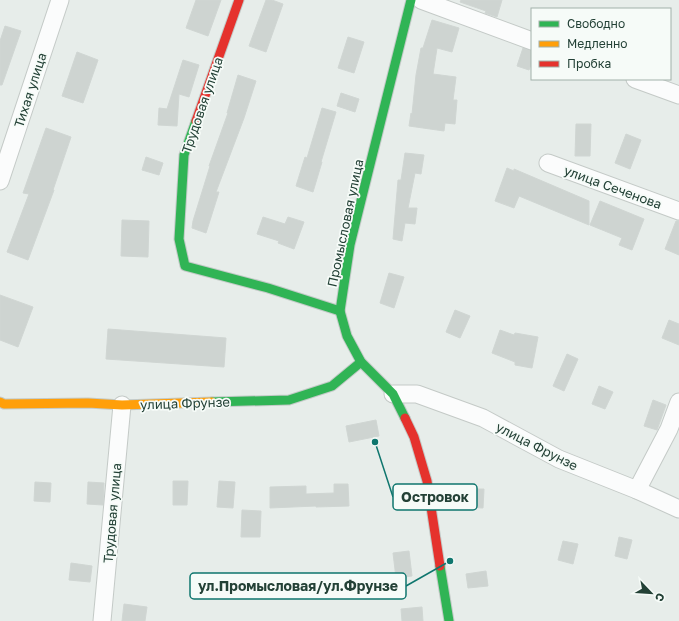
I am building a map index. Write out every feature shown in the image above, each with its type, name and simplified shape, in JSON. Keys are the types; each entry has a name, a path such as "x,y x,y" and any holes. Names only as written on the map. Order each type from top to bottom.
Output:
{"street":[{"name":"Тихая улица","path":"0,181 60,0"},
{"name":"Трудовая улица","path":"239,0 184,155 179,239 185,266 268,288 340,311"},
{"name":"Промысловая улица","path":"411,0 350,245 340,311 347,336 361,362 393,394 414,437 427,481 449,621"},
{"path":"421,0 531,41"},
{"path":"638,80 679,95"},
{"name":"улица Сеченова","path":"548,163 679,211"},
{"name":"улица Фрунзе","path":"0,402 4,404 88,403 122,405 289,400 332,386 361,362"},
{"name":"улица Фрунзе","path":"393,394 417,394 483,418 559,459 637,490 679,509"},
{"path":"637,490 669,429 679,402"},
{"name":"Трудовая улица","path":"102,621 122,405"}],"building":[{"path":"196,0 221,0 208,36 186,28"},
{"path":"266,0 272,0 283,4 266,52 249,46"},
{"path":"461,0 502,0 497,17 485,13 486,11 460,2"},
{"path":"432,20 459,28 452,52 437,48 433,74 456,77 453,100 457,100 455,124 445,123 444,131 409,126 421,48 423,48"},
{"path":"5,26 21,31 2,85 0,85 0,41"},
{"path":"348,37 364,42 354,73 338,68"},
{"path":"523,48 531,51 531,65 529,70 517,66"},
{"path":"77,52 98,60 83,103 62,96"},
{"path":"183,60 199,65 189,97 179,94 177,126 158,125 159,108 167,109"},
{"path":"238,75 256,81 244,118 216,192 219,192 206,233 192,228 193,221 209,166 228,113"},
{"path":"341,93 359,99 355,112 337,106"},
{"path":"322,108 336,112 313,192 296,186 305,157 307,158"},
{"path":"576,124 591,124 590,156 575,156"},
{"path":"46,128 71,137 54,190 28,260 7,252 29,194 23,193"},
{"path":"626,134 641,140 630,169 615,163"},
{"path":"405,153 424,155 421,174 415,173 408,208 417,208 415,224 405,223 402,241 393,239 398,180 401,180"},
{"path":"146,157 163,163 159,175 142,170"},
{"path":"507,168 514,171 514,169 589,201 589,225 519,196 514,208 495,201"},
{"path":"600,201 644,219 632,250 619,245 622,238 590,225"},
{"path":"263,217 285,224 288,217 304,222 294,249 278,243 279,241 257,234"},
{"path":"122,220 149,221 148,257 121,256"},
{"path":"676,221 679,221 679,255 665,249"},
{"path":"389,273 404,277 394,308 380,303"},
{"path":"0,295 33,307 18,347 0,340"},
{"path":"455,310 470,316 460,338 446,332"},
{"path":"669,320 679,324 679,345 662,338"},
{"path":"108,329 226,338 224,367 106,359"},
{"path":"500,330 514,335 515,333 538,337 532,368 515,365 515,362 492,353"},
{"path":"567,354 578,359 564,391 553,386"},
{"path":"599,386 613,392 605,409 592,404"},
{"path":"653,400 666,405 657,430 644,426"},
{"path":"376,420 379,436 349,442 346,426"},
{"path":"173,481 188,481 187,505 173,505"},
{"path":"219,481 235,482 233,508 217,507"},
{"path":"35,482 51,483 50,502 34,501"},
{"path":"88,482 104,483 103,505 87,504"},
{"path":"334,484 348,484 349,506 270,508 270,487 306,486 306,494 334,493"},
{"path":"459,489 484,489 483,508 458,507"},
{"path":"242,510 261,511 260,537 241,537"},
{"path":"619,537 632,540 627,559 615,556"},
{"path":"563,541 578,544 573,564 558,560"},
{"path":"409,551 412,576 396,578 393,553"},
{"path":"71,563 92,566 90,582 69,580"},
{"path":"486,571 488,586 468,588 466,574"},
{"path":"124,604 147,607 145,621 122,621"},
{"path":"422,607 423,621 402,621 401,609"}],"traffic: fast":[{"path":"405,418 393,394 361,362 347,336 340,311 350,245 411,0"},
{"path":"196,121 184,155 179,239 185,266 268,288 340,311"},
{"path":"212,402 289,400 332,386 361,362"},
{"path":"440,566 449,621"}],"traffic: slow":[{"path":"0,402 4,404 88,403 122,405 212,402"}],"traffic: jam":[{"path":"196,121 239,0"},
{"path":"405,418 414,437 427,481 440,566"}],"place":[{"name":"Островок","path":"375,442"},
{"name":"ул.Промысловая/ул.Фрунзе","path":"450,561"}]}
